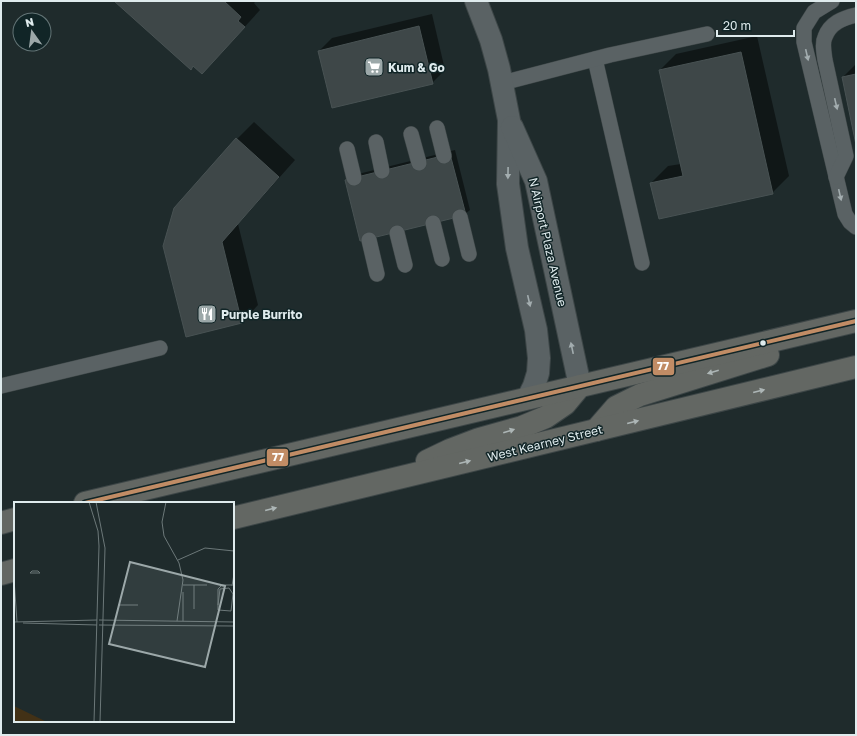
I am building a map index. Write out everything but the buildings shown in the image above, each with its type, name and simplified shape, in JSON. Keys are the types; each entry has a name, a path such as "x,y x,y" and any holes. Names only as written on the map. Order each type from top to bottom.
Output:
{"main road":[{"path":"89,502 856,321"},
{"path":"596,430 616,407 640,395 768,355 799,334"},
{"name":"West Kearney Street","path":"234,518 856,367"},
{"path":"382,482 450,450 522,427 546,417 565,404 580,386"},
{"path":"1,523 14,520"},
{"path":"1,574 14,570"}],"street":[{"path":"476,1 499,69 509,120 508,184 517,248 536,330 539,358 538,373 528,398"},
{"name":"N Airport Plaza Avenue","path":"509,120 536,181 580,386"}],"lane":[{"path":"832,1 814,12 804,28 804,42 845,214 850,222 856,226"},
{"path":"836,177 846,156 825,60 824,38 829,29 838,21 856,15"},
{"path":"502,83 618,53 707,34"},
{"path":"596,59 642,263"},
{"path":"437,128 444,156"},
{"path":"411,134 419,163"},
{"path":"376,142 382,171"},
{"path":"347,149 354,178"},
{"path":"460,217 469,254"},
{"path":"433,223 442,259"},
{"path":"397,233 405,265"},
{"path":"369,240 377,274"},
{"path":"1,386 160,348"}],"transit line":[{"name":"77","path":"89,502 856,321"}],"place":[{"name":"Kum & Go","path":"374,67"},
{"name":"Purple Burrito","path":"207,314"}]}
